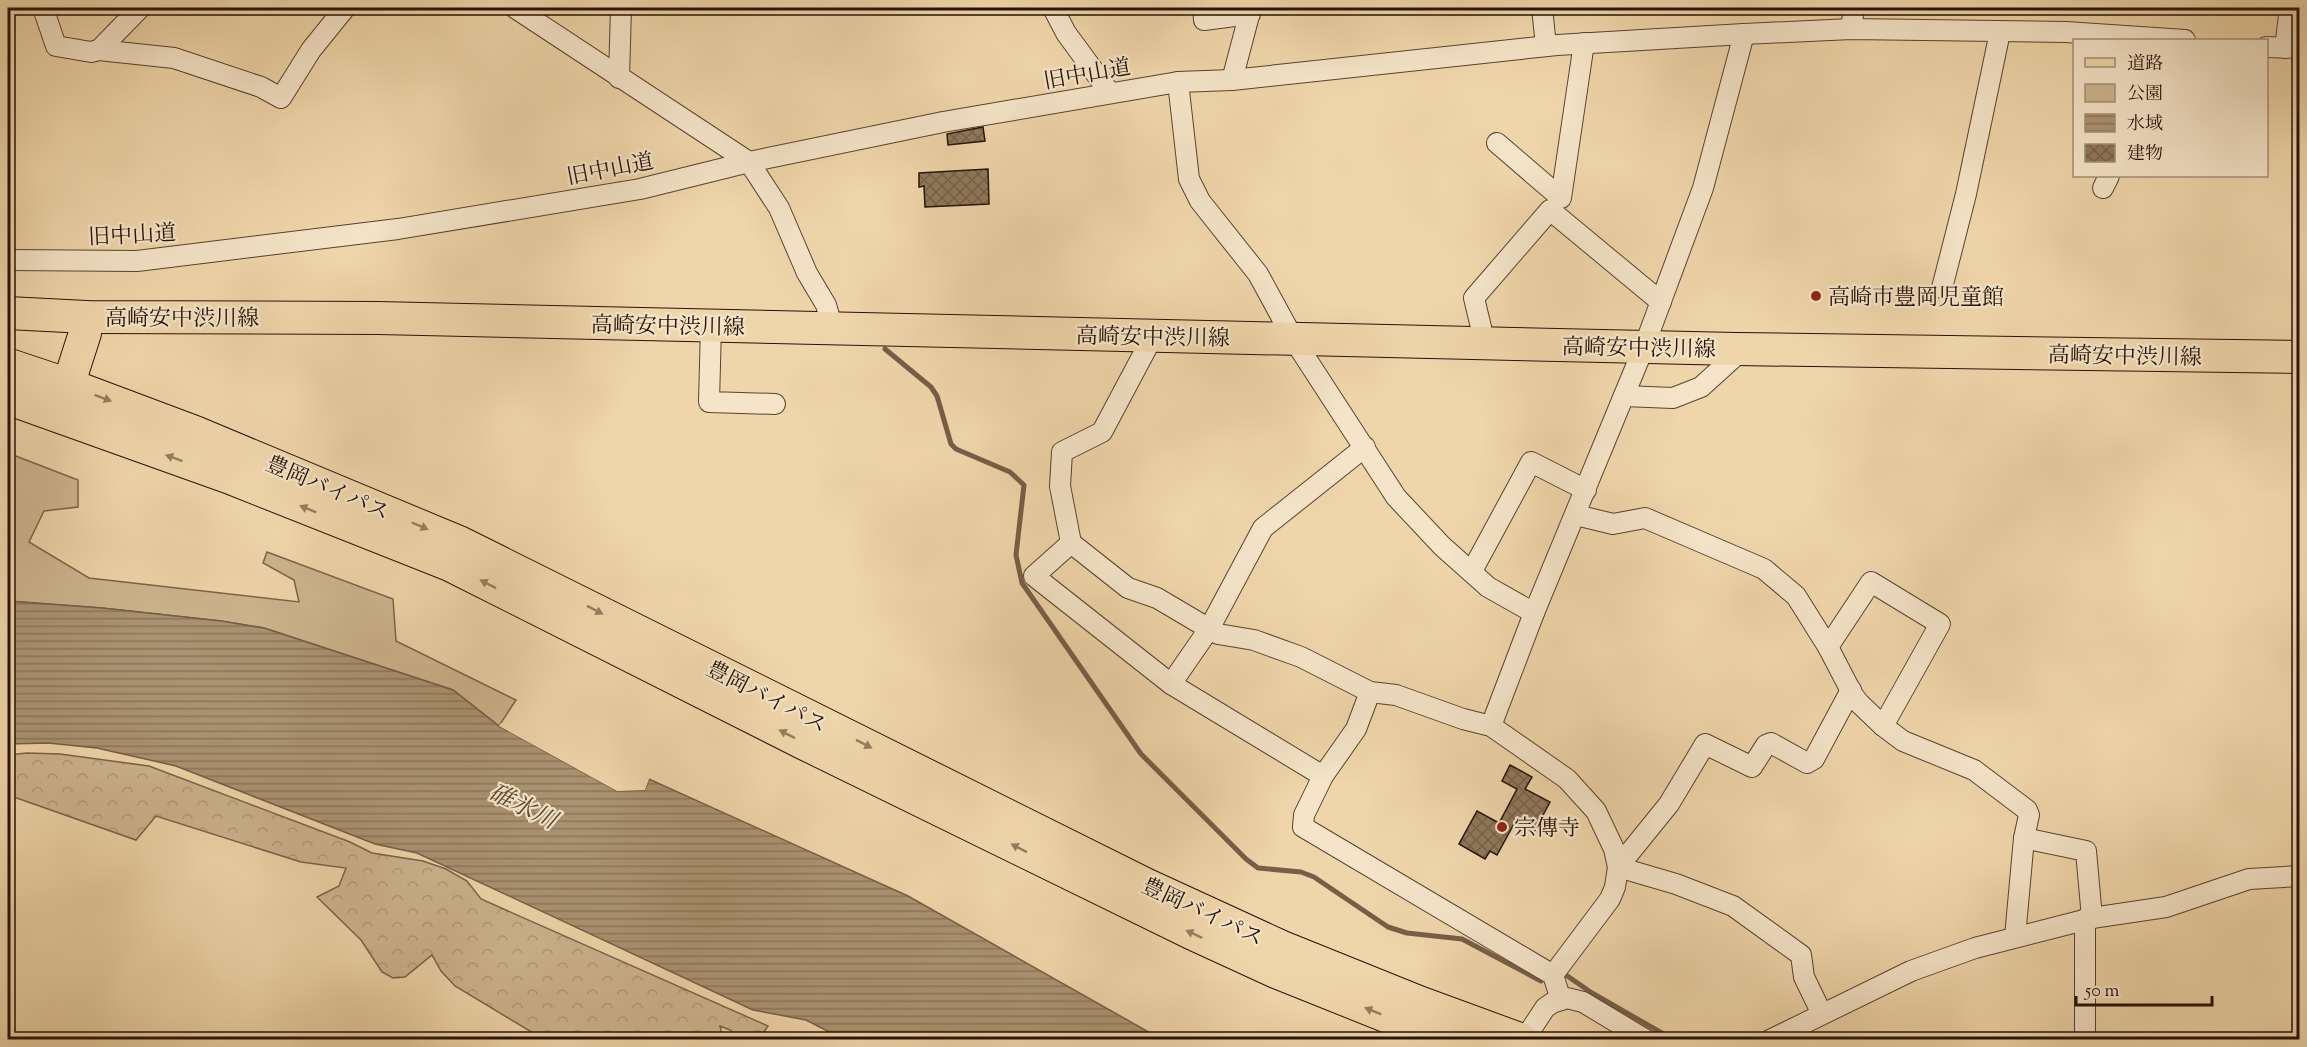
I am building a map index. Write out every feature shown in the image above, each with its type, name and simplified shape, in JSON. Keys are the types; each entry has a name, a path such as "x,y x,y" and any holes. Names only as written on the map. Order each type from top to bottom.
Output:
{"highway":[{"name":"豊岡バイパス","path":"8,365 68,385 272,463 460,543 1146,885 1292,951 1420,1003 1522,1040"},
{"name":"豊岡バイパス","path":"8,398 229,477 451,566 804,743 1190,932 1277,972 1447,1040"}],"main road":[{"name":"高崎安中渋川線","path":"8,313 86,317 378,318 1743,349 2300,357"},
{"path":"58,416 85,333 86,317"}],"street":[{"path":"43,8 56,46 91,52 99,50 174,58 261,87 281,98 311,50 345,8"},
{"path":"99,50 140,8"},
{"path":"515,8 749,162 779,208 807,273 826,305 833,328"},
{"path":"619,78 621,8"},
{"path":"1053,8 1066,33 1110,93"},
{"path":"1203,8 1204,20 1250,11 1232,80"},
{"path":"1542,8 1545,46"},
{"path":"1851,29 1854,8"},
{"path":"2284,48 2290,8"},
{"name":"旧中山道","path":"8,260 137,261 398,229 640,189 749,162 943,122 1178,82 1232,80 1545,46 1851,29 2066,32 2149,39"},
{"path":"1942,288 1966,194 2000,32"},
{"path":"1491,726 1534,613 1644,347 1703,188 1744,34"},
{"path":"1497,143 1561,198 1584,43"},
{"path":"1178,82 1189,179 1200,201 1258,274 1294,340 1396,497 1443,546 1488,586 1534,613"},
{"path":"1485,344 1474,298 1550,210 1661,302"},
{"path":"711,326 709,402 775,404"},
{"path":"1153,336 1102,432 1062,452 1060,486 1071,543 1128,588 1157,598 1218,634 1254,640 1301,657 1370,692 1396,695 1463,719 1491,726 1566,779 1596,811 1614,849 1618,867 1615,887 1610,899 1553,975"},
{"path":"1624,396 1673,398 1701,387 1743,349"},
{"path":"1172,684 1209,629 1263,528 1365,447"},
{"path":"1472,571 1531,462 1586,490"},
{"path":"1576,515 1613,524 1645,518 1764,569 1796,596 1828,647 1858,703 1883,726 1903,741 1974,770 2028,810 2015,937"},
{"path":"1071,543 1034,576 1172,684 1323,776"},
{"path":"1828,647 1871,582 1940,624 1883,726"},
{"path":"1618,867 1669,804 1705,744 1752,767 1766,746 1771,743 1807,763 1814,759 1851,690"},
{"path":"1370,692 1356,729 1323,776 1304,815 1303,827 1553,975 1561,1000"},
{"path":"2024,838 2086,851 2088,918 2085,1040"},
{"path":"1618,867 1676,884 1733,906 1801,955 1804,977 1822,1014"},
{"path":"1770,1040 1911,971 1975,948 2088,918 2166,907 2249,879 2300,876"},
{"path":"1522,1040 1545,1008 1561,1000 1574,999 1583,1002 1646,1040"}],"green space":[{"path":"8,453 78,480 78,507 44,511 29,542 89,578 299,602 294,580 263,563 267,552 393,599 396,641 516,700 499,726 453,690 264,628 102,608 8,601"},
{"path":"60,754 149,766 350,842 372,853 423,861 446,869 467,881 481,899 768,1026 759,1039 741,1039 730,1030 720,1026 723,1039 543,1039 455,986 441,971 432,955 405,977 393,978 382,972 361,940 317,897 339,886 346,868 301,862 156,816 136,840 8,795 8,755"}],"water":[{"name":"碓氷川","path":"8,601 102,608 264,628 453,690 499,726 617,791 645,790 649,779 908,896 1161,1039 843,1039 806,1020 753,1010 417,853 375,844 176,766 97,748 48,743 8,744"}],"pier":[{"path":"501,723 618,788 643,787 646,777 650,776 645,790 617,791 499,726"}],"building":[{"path":"983,127 985,141 948,145 947,134"},
{"path":"988,169 989,204 925,207 924,186 919,187 919,173"},
{"path":"1510,765 1532,777 1525,789 1550,802 1533,834 1514,824 1497,855 1490,851 1485,859 1459,844 1477,811 1499,823 1517,789 1502,781"}],"waterway":[{"path":"885,349 931,387 937,396 951,444 956,449 1010,472 1024,485 1016,555 1022,583 1141,754 1246,859 1258,868 1301,872 1314,877 1388,927 1407,933 1462,939 1541,981"},
{"path":"1563,973 1592,993 1674,1040"}],"place":[{"name":"高崎市豊岡児童館","path":"1816,296"},
{"name":"宗傳寺","path":"1502,827"}]}
